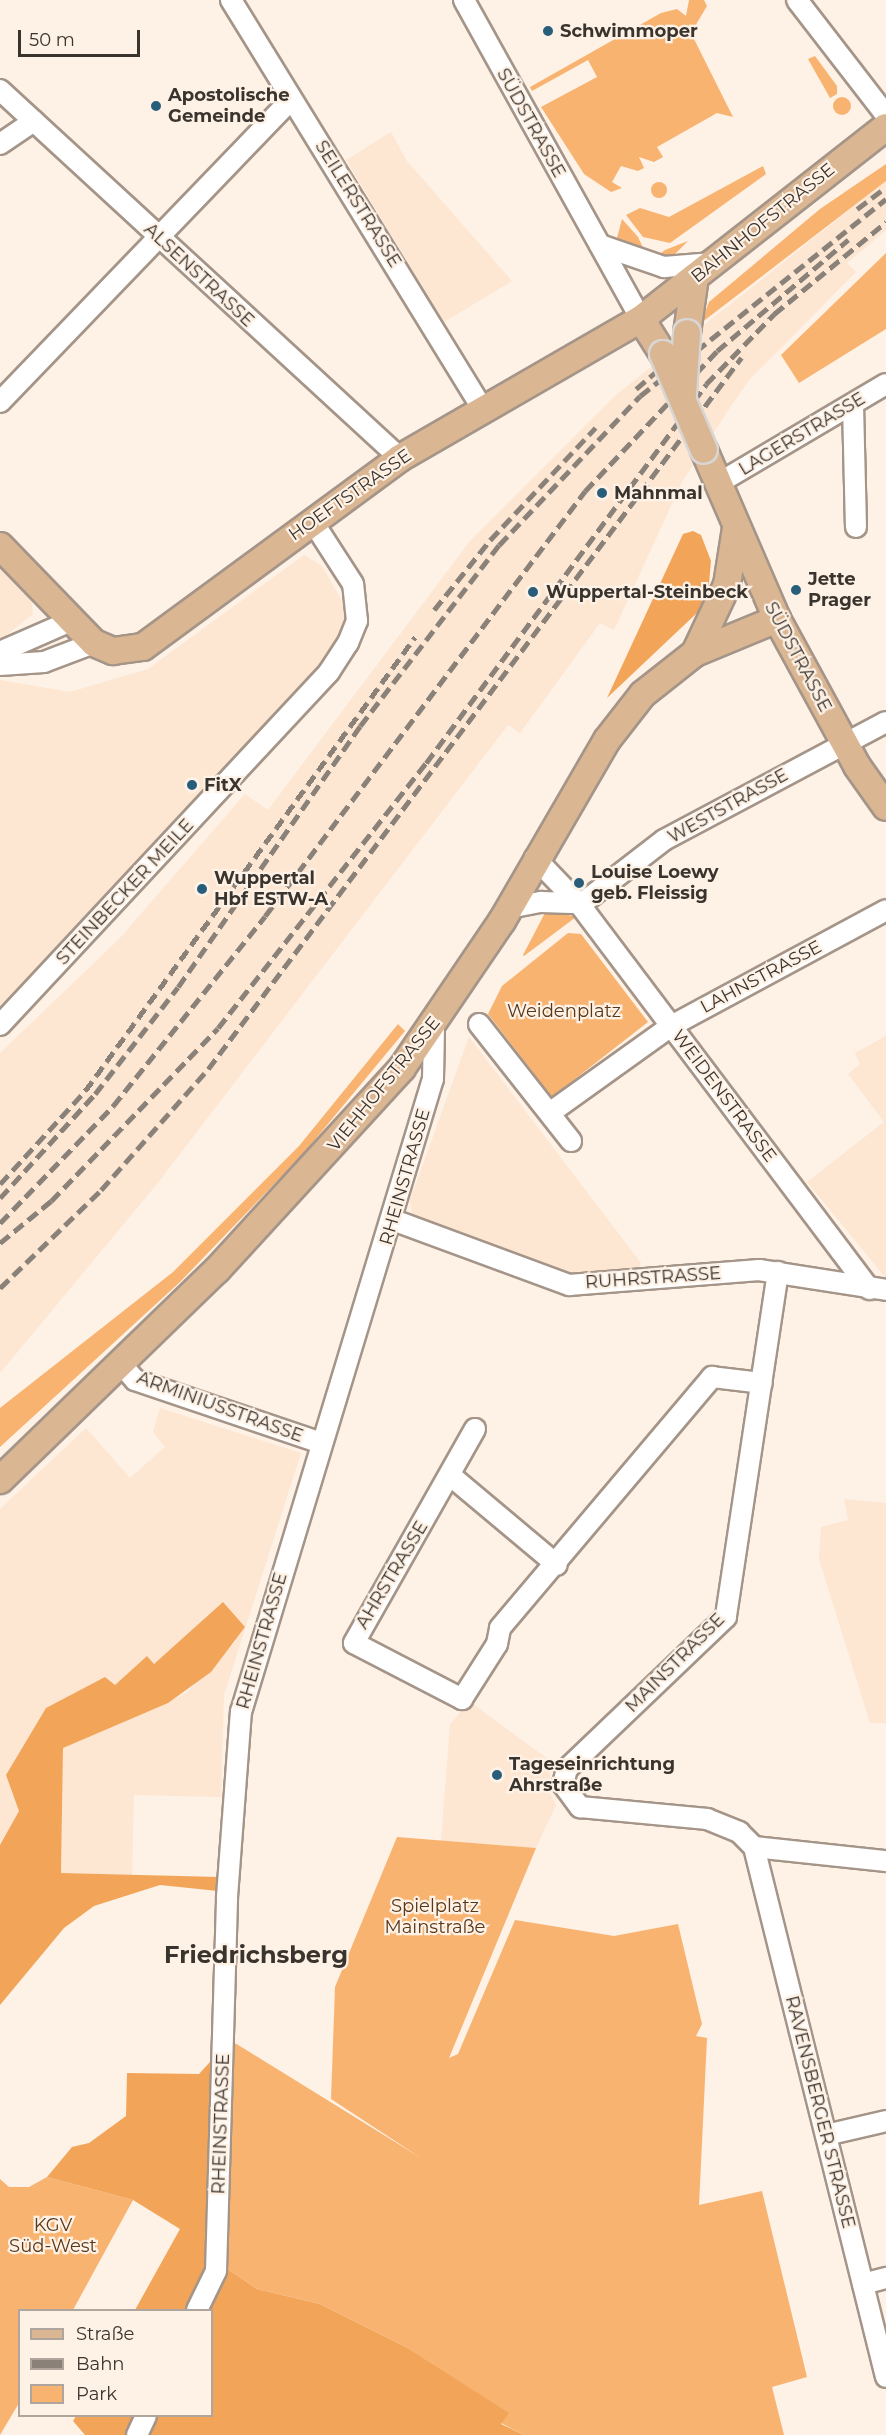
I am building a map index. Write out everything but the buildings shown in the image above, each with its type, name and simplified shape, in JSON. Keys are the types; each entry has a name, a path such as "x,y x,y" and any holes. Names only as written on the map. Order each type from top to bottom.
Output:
{"main road":[{"name":"BAHNHOFSTRASSE","path":"640,319 886,127"},
{"path":"682,400 687,333 704,270"},
{"name":"HOEFTSTRASSE","path":"94,643 113,651 143,647 400,458 640,319"},
{"name":"SÜDSTRASSE","path":"640,319 663,354 777,619 844,743 886,807"},
{"path":"695,653 727,585 736,528"},
{"path":"0,546 94,643"},
{"name":"VIEHHOFSTRASSE","path":"0,1480 122,1365 326,1157 434,1026 509,908 535,858 623,717 695,653 777,619"}],"street":[{"name":"SEILERSTRASSE","path":"231,0 483,409"},
{"name":"SÜDSTRASSE","path":"464,0 640,319"},
{"path":"797,0 886,115"},
{"name":"ALSENSTRASSE","path":"0,90 400,458"},
{"path":"0,402 161,240 291,99"},
{"path":"0,144 34,121"},
{"path":"600,245 664,267 704,270"},
{"name":"LAGERSTRASSE","path":"717,484 886,384"},
{"path":"853,405 856,527"},
{"name":"STEINBECKER MEILE","path":"0,1026 329,672 348,643 357,621 353,584 313,522"},
{"path":"0,652 71,621"},
{"path":"0,665 44,662 94,643"},
{"name":"WESTSTRASSE","path":"579,904 664,840 886,722"},
{"name":"WEIDENSTRASSE","path":"535,858 579,904 811,1211 878,1289"},
{"path":"509,908 579,904"},
{"name":"LAHNSTRASSE","path":"551,1112 671,1026 886,910"},
{"path":"479,1024 551,1112 571,1141"},
{"name":"RHEINSTRASSE","path":"197,2309 216,2271 227,1896 241,1712 321,1443 393,1220 433,1079 434,1026"},
{"name":"RUHRSTRASSE","path":"393,1220 569,1285 778,1272 878,1289"},
{"name":"MAINSTRASSE","path":"754,1847 739,1832 707,1819 580,1807 563,1784 567,1769 726,1617 778,1272"},
{"name":"ARMINIUSSTRASSE","path":"122,1365 135,1380 321,1443"},
{"name":"AHRSTRASSE","path":"475,1429 451,1476 354,1643 462,1699 497,1644 500,1628 557,1565 712,1377 762,1383"},
{"path":"451,1476 557,1565"},
{"path":"754,1847 886,1862"},
{"name":"RAVENSBERGER STRASSE","path":"754,1847 886,2377"},
{"path":"826,2135 886,2121"},
{"path":"862,2284 886,2278"},
{"path":"137,2435 145,2417"}],"shaded area":[{"path":"391,132 407,161 512,281 444,322 346,160"},
{"path":"886,181 886,230 847,263 856,272 749,380 727,412 682,482 614,630 600,623 520,733 508,725 157,1184 0,1373 0,1053 119,939 245,794 268,810 470,541 617,394"},
{"path":"693,531 701,535 711,561 708,595 699,611 607,698 683,534"},
{"path":"304,555 322,566 347,610 344,628 317,672 0,1006 0,680 70,692 148,669"},
{"path":"0,568 31,598 33,614 0,640"},
{"path":"886,1036 886,1278 807,1182 884,1122 848,1074 860,1064 855,1053"},
{"path":"469,1037 641,1263 637,1271 573,1278 412,1216 410,1200"},
{"path":"160,1408 301,1453 224,1695 221,1797 134,1795 132,1875 61,1873 63,1748 186,1693 236,1641 223,1603 154,1664 147,1656 115,1685 105,1677 0,1845 0,1509 86,1428 130,1478 165,1447 153,1432"},
{"path":"844,1499 886,1503 886,1723 870,1723 819,1559 821,1527 848,1520"},
{"path":"223,1602 245,1627 211,1672 168,1703 63,1748 61,1873 219,1877 218,1891 160,1885 94,1906 64,1928 0,2005 0,1845 19,1811 6,1775 46,1708 105,1677 115,1685 147,1656 154,1664"},
{"name":"Tageseinrichtung Ahrstraße","path":"469,1701 552,1762 548,1789 556,1805 536,1848 441,1841 450,1725"},
{"path":"230,2040 226,2268 257,2289 320,2304 408,2348 509,2413 501,2424 524,2435 85,2435 73,2421 75,2417 213,2417 213,2309 136,2309 180,2229 133,2200 47,2177 72,2147 89,2143 126,2116 127,2073 199,2074"}],"green space":[{"path":"689,0 704,0 707,6 691,33 733,117 717,113 657,147 663,157 654,162 639,157 644,168 638,171 621,166 612,182 622,188 611,192 584,174 541,107 597,77 588,60 532,91 530,87 661,13 677,9 686,16"},
{"path":"815,56 837,86 837,94 830,98 808,59"},
{"path":"838,97 846,97 851,102 849,113 838,115 833,110 833,102"},
{"path":"886,164 886,181 701,323 709,302 820,209"},
{"path":"763,166 766,174 670,243 643,237 626,215 640,208 669,217"},
{"path":"656,182 662,182 667,190 665,196 656,198 651,193 651,187"},
{"path":"622,219 638,237 646,254 617,238"},
{"path":"688,241 674,255 656,257 665,250"},
{"path":"886,253 886,329 799,383 781,355"},
{"path":"547,909 576,917 524,956 523,955"},
{"name":"Weidenplatz","path":"568,933 581,934 648,1022 552,1097 488,1014 502,986"},
{"path":"398,1024 405,1031 303,1154 180,1282 0,1447 0,1408 173,1272 299,1146"},
{"name":"Spielplatz Mainstraße","path":"397,1837 536,1848 449,2058 458,2054 515,1920 614,1936 678,1924 702,2024 696,2036 707,2038 699,2205 762,2191 807,2377 772,2387 784,2435 524,2435 501,2423 508,2413 408,2348 320,2304 257,2289 226,2268 230,2040 421,2158 331,2099 335,1987"},
{"name":"KGV Süd-West","path":"47,2177 133,2200 74,2309 18,2309 18,2405 0,2435 0,2179 9,2187 29,2187"}],"railway":[{"path":"857,209 886,187"},
{"path":"0,1198 95,1094 178,987 360,726 499,545 640,396 886,199"},
{"path":"0,1243 51,1201 218,1028 426,763 706,384 774,314 886,222"},
{"path":"0,1223 113,1106 265,916 585,491 717,351 848,240"},
{"path":"636,389 702,332"},
{"path":"0,1288 101,1190 208,1069 741,358"},
{"path":"434,610 490,540 595,428"},
{"path":"0,1184 85,1091 415,637"}],"place":[{"name":"Schwimmoper","path":"548,31"},
{"name":"Apostolische Gemeinde","path":"156,106"},
{"name":"Mahnmal","path":"602,493"},
{"name":"Jette Prager","path":"796,590"},
{"name":"Wuppertal-Steinbeck","path":"533,592"},
{"name":"FitX","path":"192,785"},
{"name":"Louise Loewy geb. Fleissig","path":"579,883"},
{"name":"Wuppertal Hbf ESTW-A","path":"202,889"},
{"name":"Tageseinrichtung Ahrstraße","path":"497,1775"}],"district":[{"name":"Friedrichsberg","path":"256,1955"}]}
